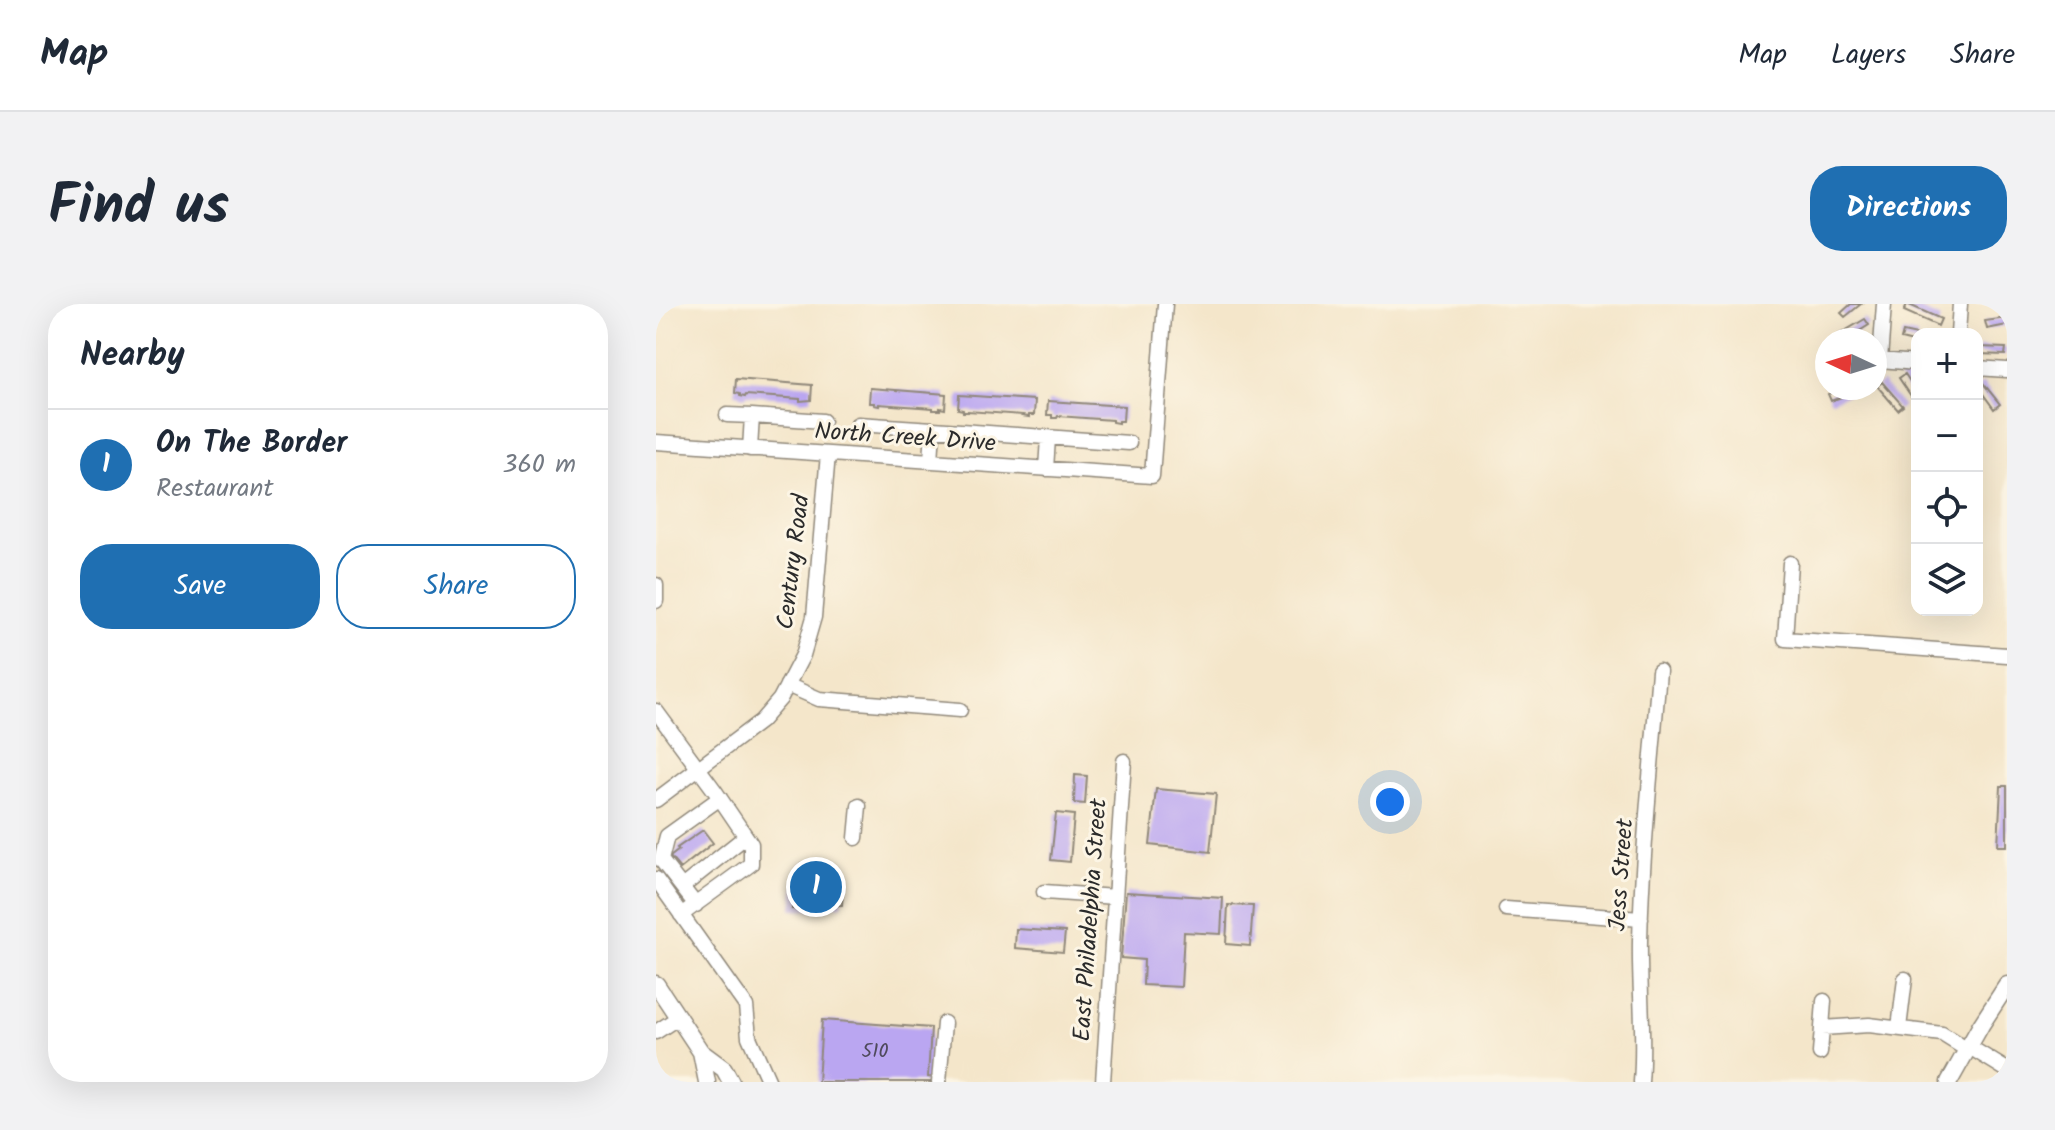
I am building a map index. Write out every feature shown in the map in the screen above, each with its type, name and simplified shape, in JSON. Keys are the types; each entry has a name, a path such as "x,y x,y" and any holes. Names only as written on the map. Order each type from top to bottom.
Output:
{"main road":[{"path":"656,984 701,1052 707,1082"},
{"path":"1949,1082 2007,985"},
{"path":"701,1052 724,1069 731,1082"}],"street":[{"name":"North Creek Drive","path":"656,442 1152,476 1165,304"},
{"path":"1884,304 1880,360 1911,363"},
{"path":"1958,328 1960,304"},
{"path":"1983,368 2007,370"},
{"path":"727,415 823,421"},
{"path":"750,449 752,416"},
{"path":"858,424 1129,443"},
{"path":"931,461 933,429"},
{"path":"1046,469 1048,438"},
{"name":"Century Road","path":"656,800 761,721 780,699 803,655 814,617 828,454"},
{"path":"1790,563 1785,639 2007,655"},
{"path":"656,585 656,601"},
{"name":"Jess Street","path":"1641,1082 1641,919 1659,671"},
{"path":"787,685 819,699 960,710"},
{"path":"656,711 661,729 699,768 751,844 751,864 681,915"},
{"name":"East Philadelphia Street","path":"1103,1082 1124,761"},
{"path":"696,905 661,860 667,836 720,798"},
{"path":"856,838 859,806"},
{"path":"682,887 745,837"},
{"path":"656,879 746,1006 749,1037 769,1082"},
{"path":"1044,892 1115,897"},
{"path":"1506,909 1641,919"},
{"path":"1899,1028 1905,979"},
{"path":"1820,1053 1824,1001"},
{"path":"656,1032 679,1017"},
{"path":"939,1082 944,1023"},
{"path":"1822,1028 1869,1025 1942,1034 2007,1070"}],"building":[{"path":"1851,304 1861,304 1845,317 1841,313"},
{"path":"1907,304 1941,319 1938,326 1904,311"},
{"path":"2007,318 2007,325 1987,329 1985,321"},
{"path":"1865,319 1869,325 1864,328 1850,328"},
{"path":"1903,332 1911,334 1911,342 1901,339"},
{"path":"1983,347 2006,348 2005,355 1983,354"},
{"path":"1905,374 1911,383 1911,396 1899,378"},
{"path":"736,379 812,385 811,400 740,396 735,393"},
{"path":"1983,383 2000,404 1994,409 1983,394"},
{"path":"870,388 946,394 945,409 874,405 869,403"},
{"path":"1887,388 1903,406 1898,410 1887,397"},
{"path":"959,395 1035,400 1034,415 963,412 958,409"},
{"path":"1048,401 1124,406 1123,421 1052,418 1052,415 1047,415"},
{"path":"1075,775 1087,776 1085,804 1074,803"},
{"path":"2001,786 2007,786 2007,846 1998,846"},
{"path":"1156,789 1216,794 1210,852 1150,845"},
{"path":"1056,813 1074,815 1070,862 1051,860"},
{"path":"703,830 713,843 680,869 670,857 679,850 677,848"},
{"path":"801,863 827,865 827,874 839,875 837,893 843,893 842,905 816,906 816,910 792,909"},
{"path":"1126,892 1223,898 1221,934 1184,932 1181,987 1143,985 1144,960 1121,958"},
{"path":"1228,905 1253,906 1250,946 1226,944"},
{"path":"1016,929 1065,932 1063,952 1015,948"},
{"path":"822,1020 931,1028 928,1077 936,1078 936,1082 818,1082"}],"place":[{"name":"On The Border","path":"816,887"}]}
